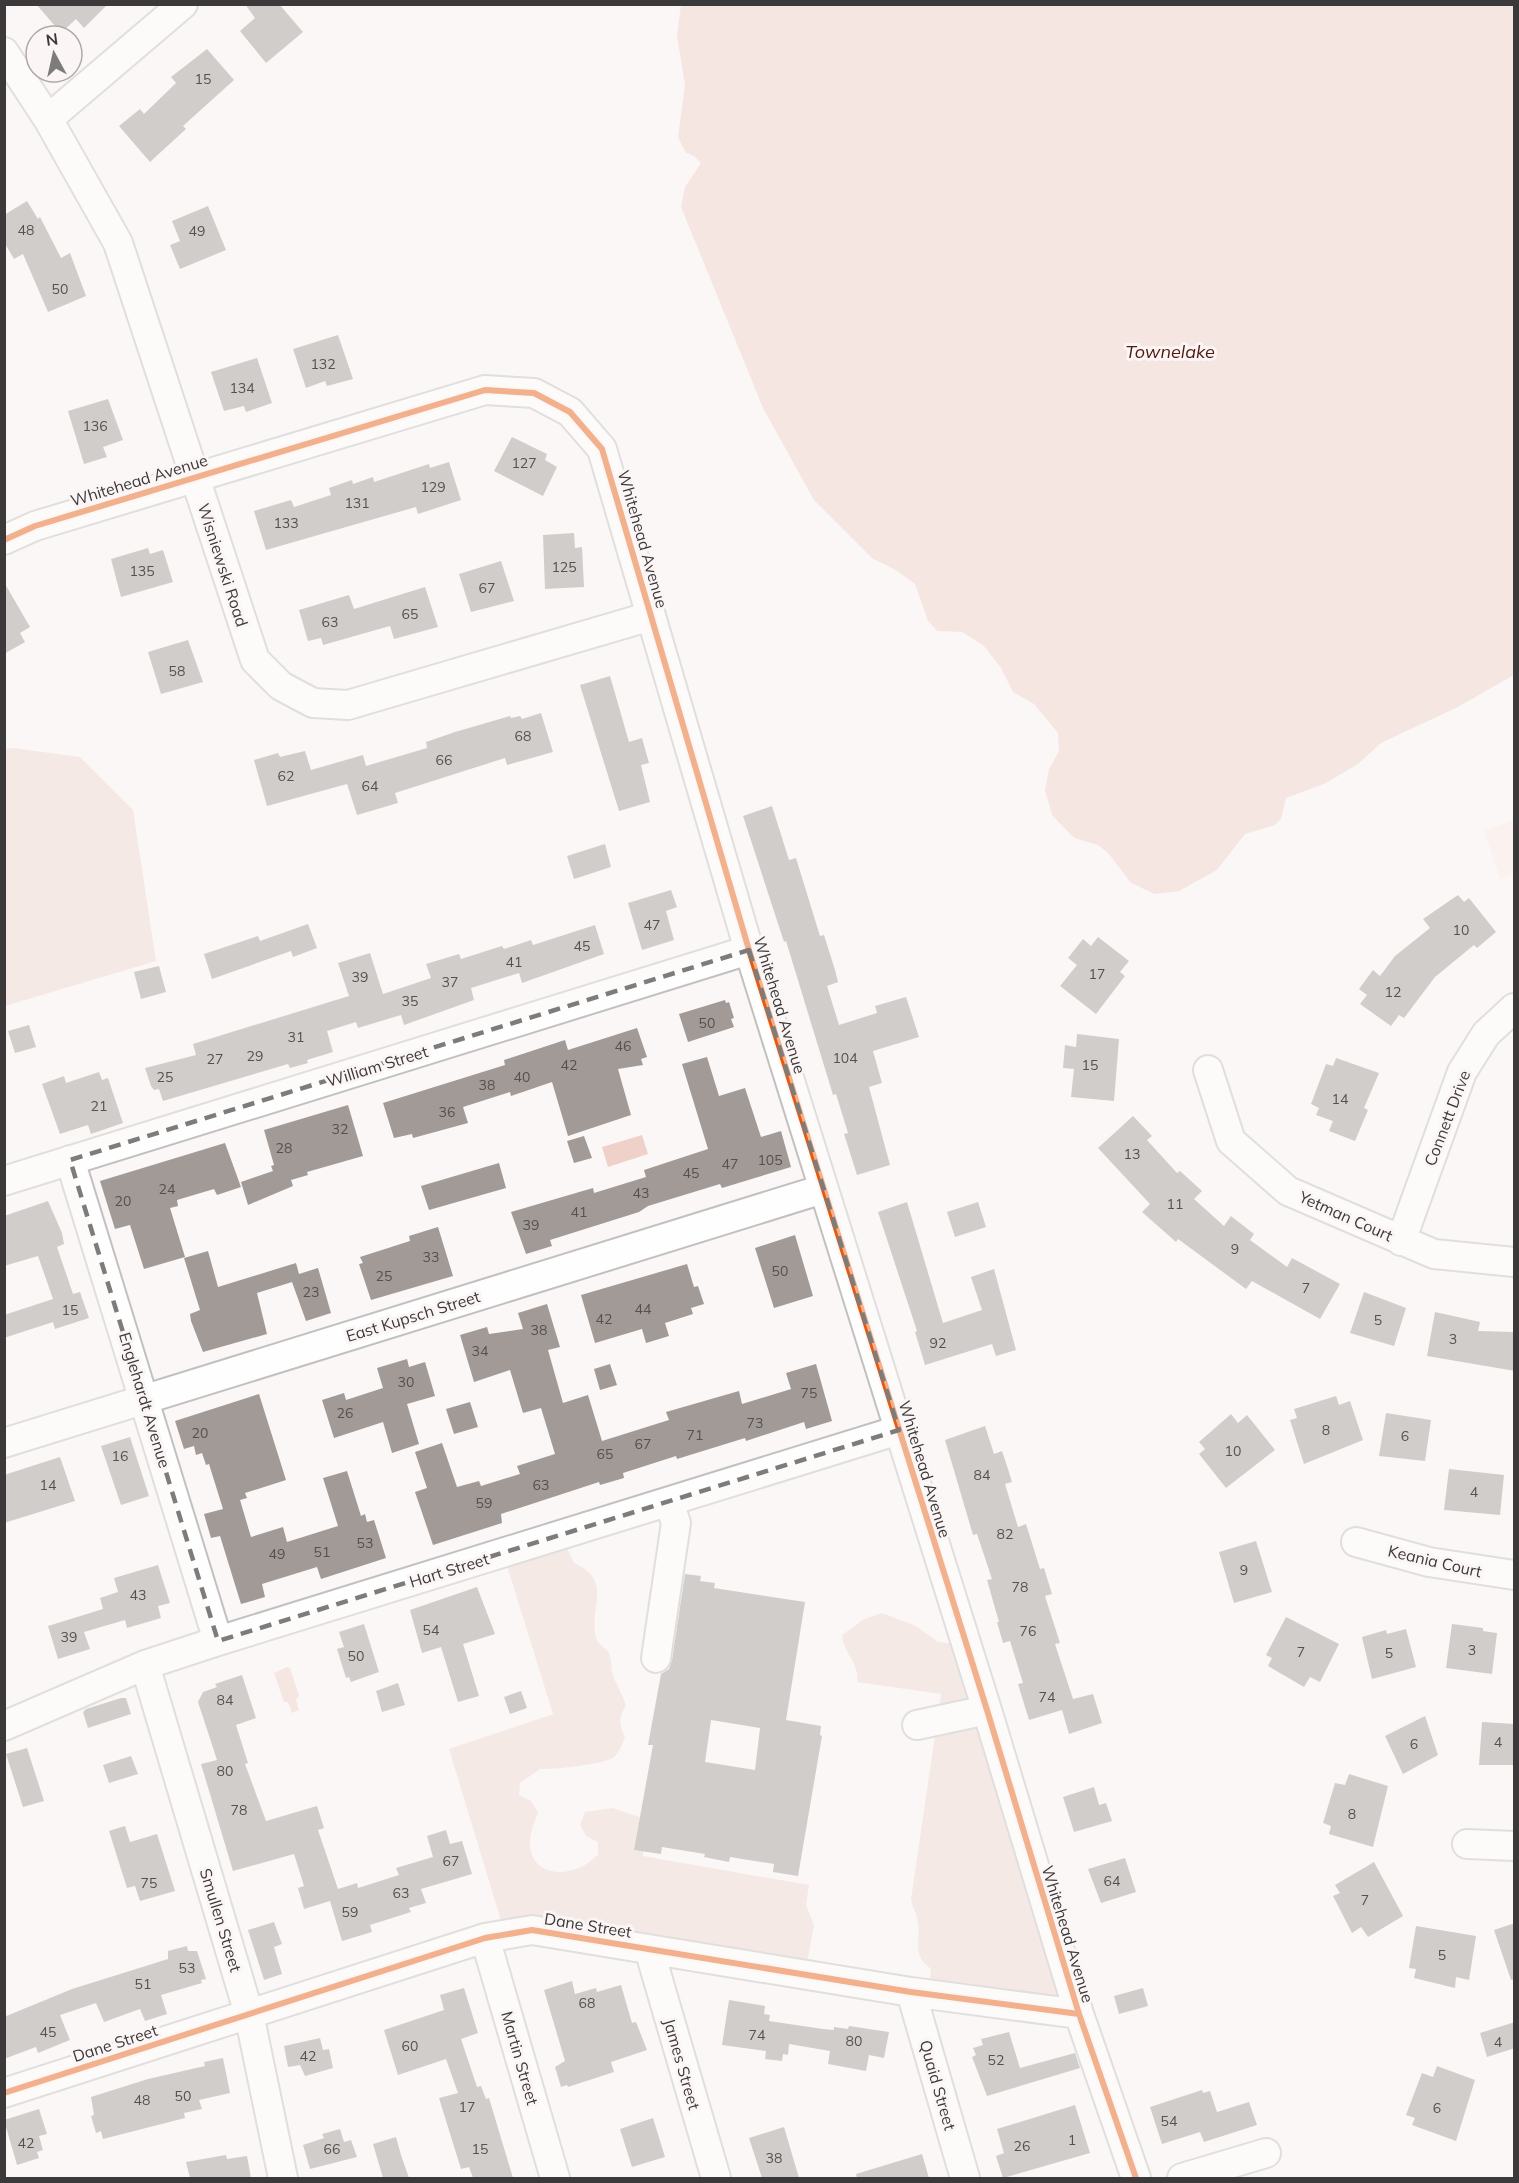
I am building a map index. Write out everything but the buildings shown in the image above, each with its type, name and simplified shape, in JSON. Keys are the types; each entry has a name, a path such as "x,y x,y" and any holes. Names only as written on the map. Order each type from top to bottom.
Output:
{"street":[{"path":"48,119 183,4"},
{"name":"Wisniewski Road","path":"4,52 48,119 118,243 255,660 280,686 313,704 348,705 651,616"},
{"name":"Whitehead Avenue","path":"4,540 35,526 485,390 534,393 570,412 602,449 749,950 987,1710 1079,2014 1136,2178"},
{"name":"William Street","path":"4,1181 749,950"},
{"name":"Connett Drive","path":"1401,1241 1462,1072 1486,1034 1515,1008"},
{"name":"Yetman Court","path":"1209,1070 1231,1141 1288,1191 1434,1254 1515,1262"},
{"name":"Englehardt Avenue","path":"70,1160 218,1641"},
{"name":"East Kupsch Street","path":"4,1443 823,1189"},
{"name":"Hart Street","path":"4,1726 145,1665 899,1430"},
{"path":"656,1658 676,1523 669,1502"},
{"name":"Keania Court","path":"1356,1542 1429,1562 1515,1575"},
{"name":"Smullen Street","path":"145,1665 249,2014 283,2178"},
{"path":"917,1725 987,1710"},
{"path":"1467,1844 1515,1846"},
{"name":"Dane Street","path":"4,2093 485,1938 532,1930 911,1992 1079,2014"},
{"name":"Martin Street","path":"485,1938 555,2178"},
{"name":"James Street","path":"649,1949 716,2178"},
{"name":"Quaid Street","path":"911,1992 965,2178"},
{"path":"1182,2178 1266,2153"}],"highlighted area":[{"path":"749,950 899,1430 218,1641 70,1160"}],"shaded area":[{"path":"13,748 80,757 133,810 156,961 5,1006 4,749"},
{"path":"1514,820 1514,875 1500,879 1484,830"},
{"path":"561,1535 574,1563 587,1570 597,1588 595,1629 597,1640 609,1653 613,1676 626,1706 620,1721 625,1737 618,1753 609,1760 555,1769 540,1769 520,1783 519,1795 531,1801 538,1812 531,1834 532,1856 544,1868 553,1871 573,1870 585,1865 598,1855 598,1842 586,1836 580,1825 585,1812 613,1808 640,1817 635,1850 643,1851 643,1856 809,1885 806,1905 814,1925 805,1974 505,1934 449,1749 553,1714 503,1553"},
{"path":"882,1613 916,1626 938,1642 966,1645 1079,2014 928,1994 931,1969 919,1953 918,1922 911,1899 941,1694 857,1682 856,1669 842,1635 864,1619"}],"water":[{"name":"Townelake","path":"681,4 1514,5 1514,675 1456,708 1381,743 1358,764 1326,783 1286,798 1281,819 1275,825 1245,834 1217,870 1179,891 1155,894 1131,883 1109,854 1098,845 1074,838 1052,815 1045,790 1049,769 1059,751 1058,733 1034,704 1013,692 1001,668 984,646 962,632 937,631 928,621 915,584 896,570 873,559 814,500 763,408 681,207 685,187 701,163 694,156 686,153 678,137 685,85 677,36"},
{"path":"642,1135 648,1154 608,1167 602,1147"},
{"path":"287,1667 290,1668 299,1696 296,1700 299,1710 292,1713 288,1702 284,1702 274,1673"}],"cycle path":[{"path":"4,540 35,526 485,390 534,393 570,412 602,449 749,950 987,1710 1079,2014 1136,2178"},
{"path":"4,2093 485,1938 532,1930 911,1992 1079,2014"}]}
